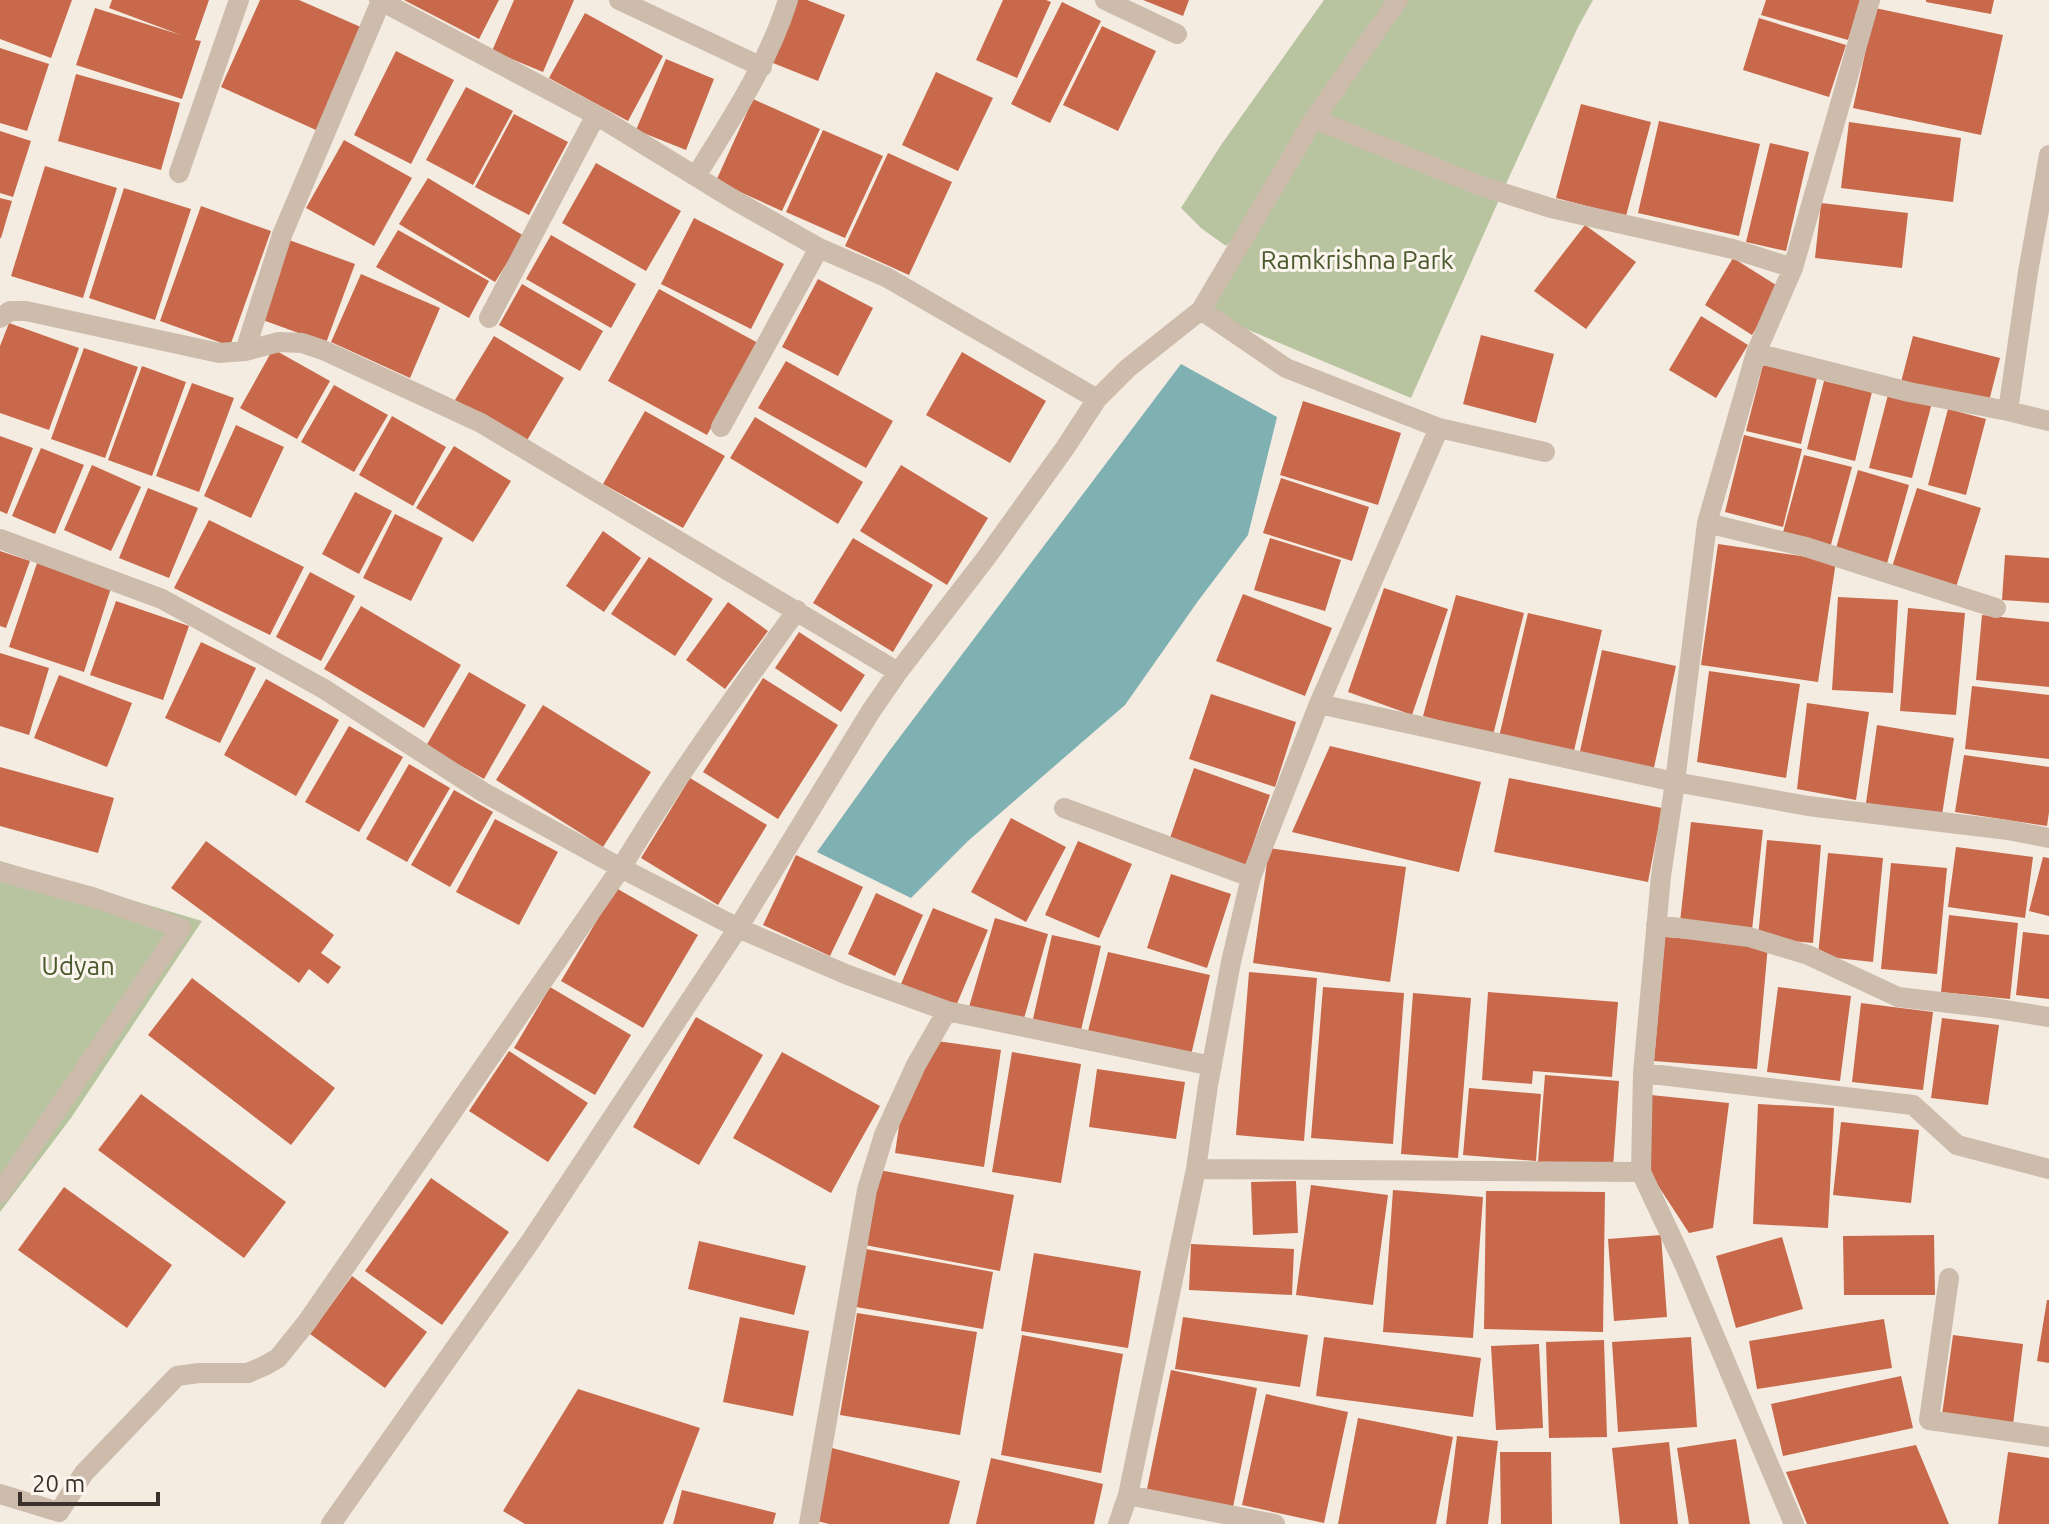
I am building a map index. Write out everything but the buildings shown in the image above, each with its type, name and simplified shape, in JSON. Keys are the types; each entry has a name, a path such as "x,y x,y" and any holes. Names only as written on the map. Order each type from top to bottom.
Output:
{"street":[{"path":"179,173 239,0"},
{"path":"619,0 762,67"},
{"path":"696,176 762,67 781,25 788,0"},
{"path":"1105,0 1177,34"},
{"path":"331,1524 530,1242 738,928 898,672 986,558 1097,399 1128,368 1201,310 1314,119 1398,0"},
{"path":"1794,1524 1685,1266 1641,1172 1643,1073 1661,876 1707,523 1756,353 1793,268 1870,0"},
{"path":"245,351 282,235 380,1 596,115 819,248 886,277 1097,399"},
{"path":"489,318 596,115"},
{"path":"1314,119 1478,185 1551,208 1733,249 1793,268"},
{"path":"2008,411 2049,155"},
{"path":"721,427 819,248"},
{"path":"1201,310 1286,368 1439,428 1545,452"},
{"path":"0,318 10,311 26,311 219,353 245,351 279,342 302,343 323,350 481,423 898,672"},
{"path":"1756,353 1909,392 2049,421"},
{"path":"1118,1524 1128,1495 1196,1169 1231,962 1251,877 1319,704 1439,428"},
{"path":"1707,523 1806,547 1996,608"},
{"path":"0,539 162,599 324,689 483,792 738,928 848,975 947,1011 1212,1066"},
{"path":"0,1494 59,1512 84,1473 177,1376 248,1373 278,1358 307,1322 621,868 656,808 797,610"},
{"path":"1319,704 1675,782 1808,806 2008,830 2049,838"},
{"path":"1064,808 1251,877"},
{"path":"0,872 92,897 181,928 0,1193"},
{"path":"1656,925 1749,937 1808,955 1898,997 2049,1017"},
{"path":"809,1524 867,1190 890,1121 916,1065 947,1011"},
{"path":"1643,1073 1913,1105 1957,1145 2049,1169"},
{"path":"1196,1169 1641,1172"},
{"path":"1949,1278 1929,1420 2049,1437"},
{"path":"1128,1495 1275,1524"}],"green space":[{"path":"1324,0 1398,0 1260,211 1226,246 1181,208 1221,145"},
{"name":"Ramkrishna Park","path":"1401,0 1593,0 1510,175 1411,398 1201,310"},
{"name":"Udyan","path":"0,861 202,921 71,1118 0,1212"}],"water":[{"path":"1181,364 1277,417 1248,535 1125,705 968,841 911,898 817,852 890,750"}]}
